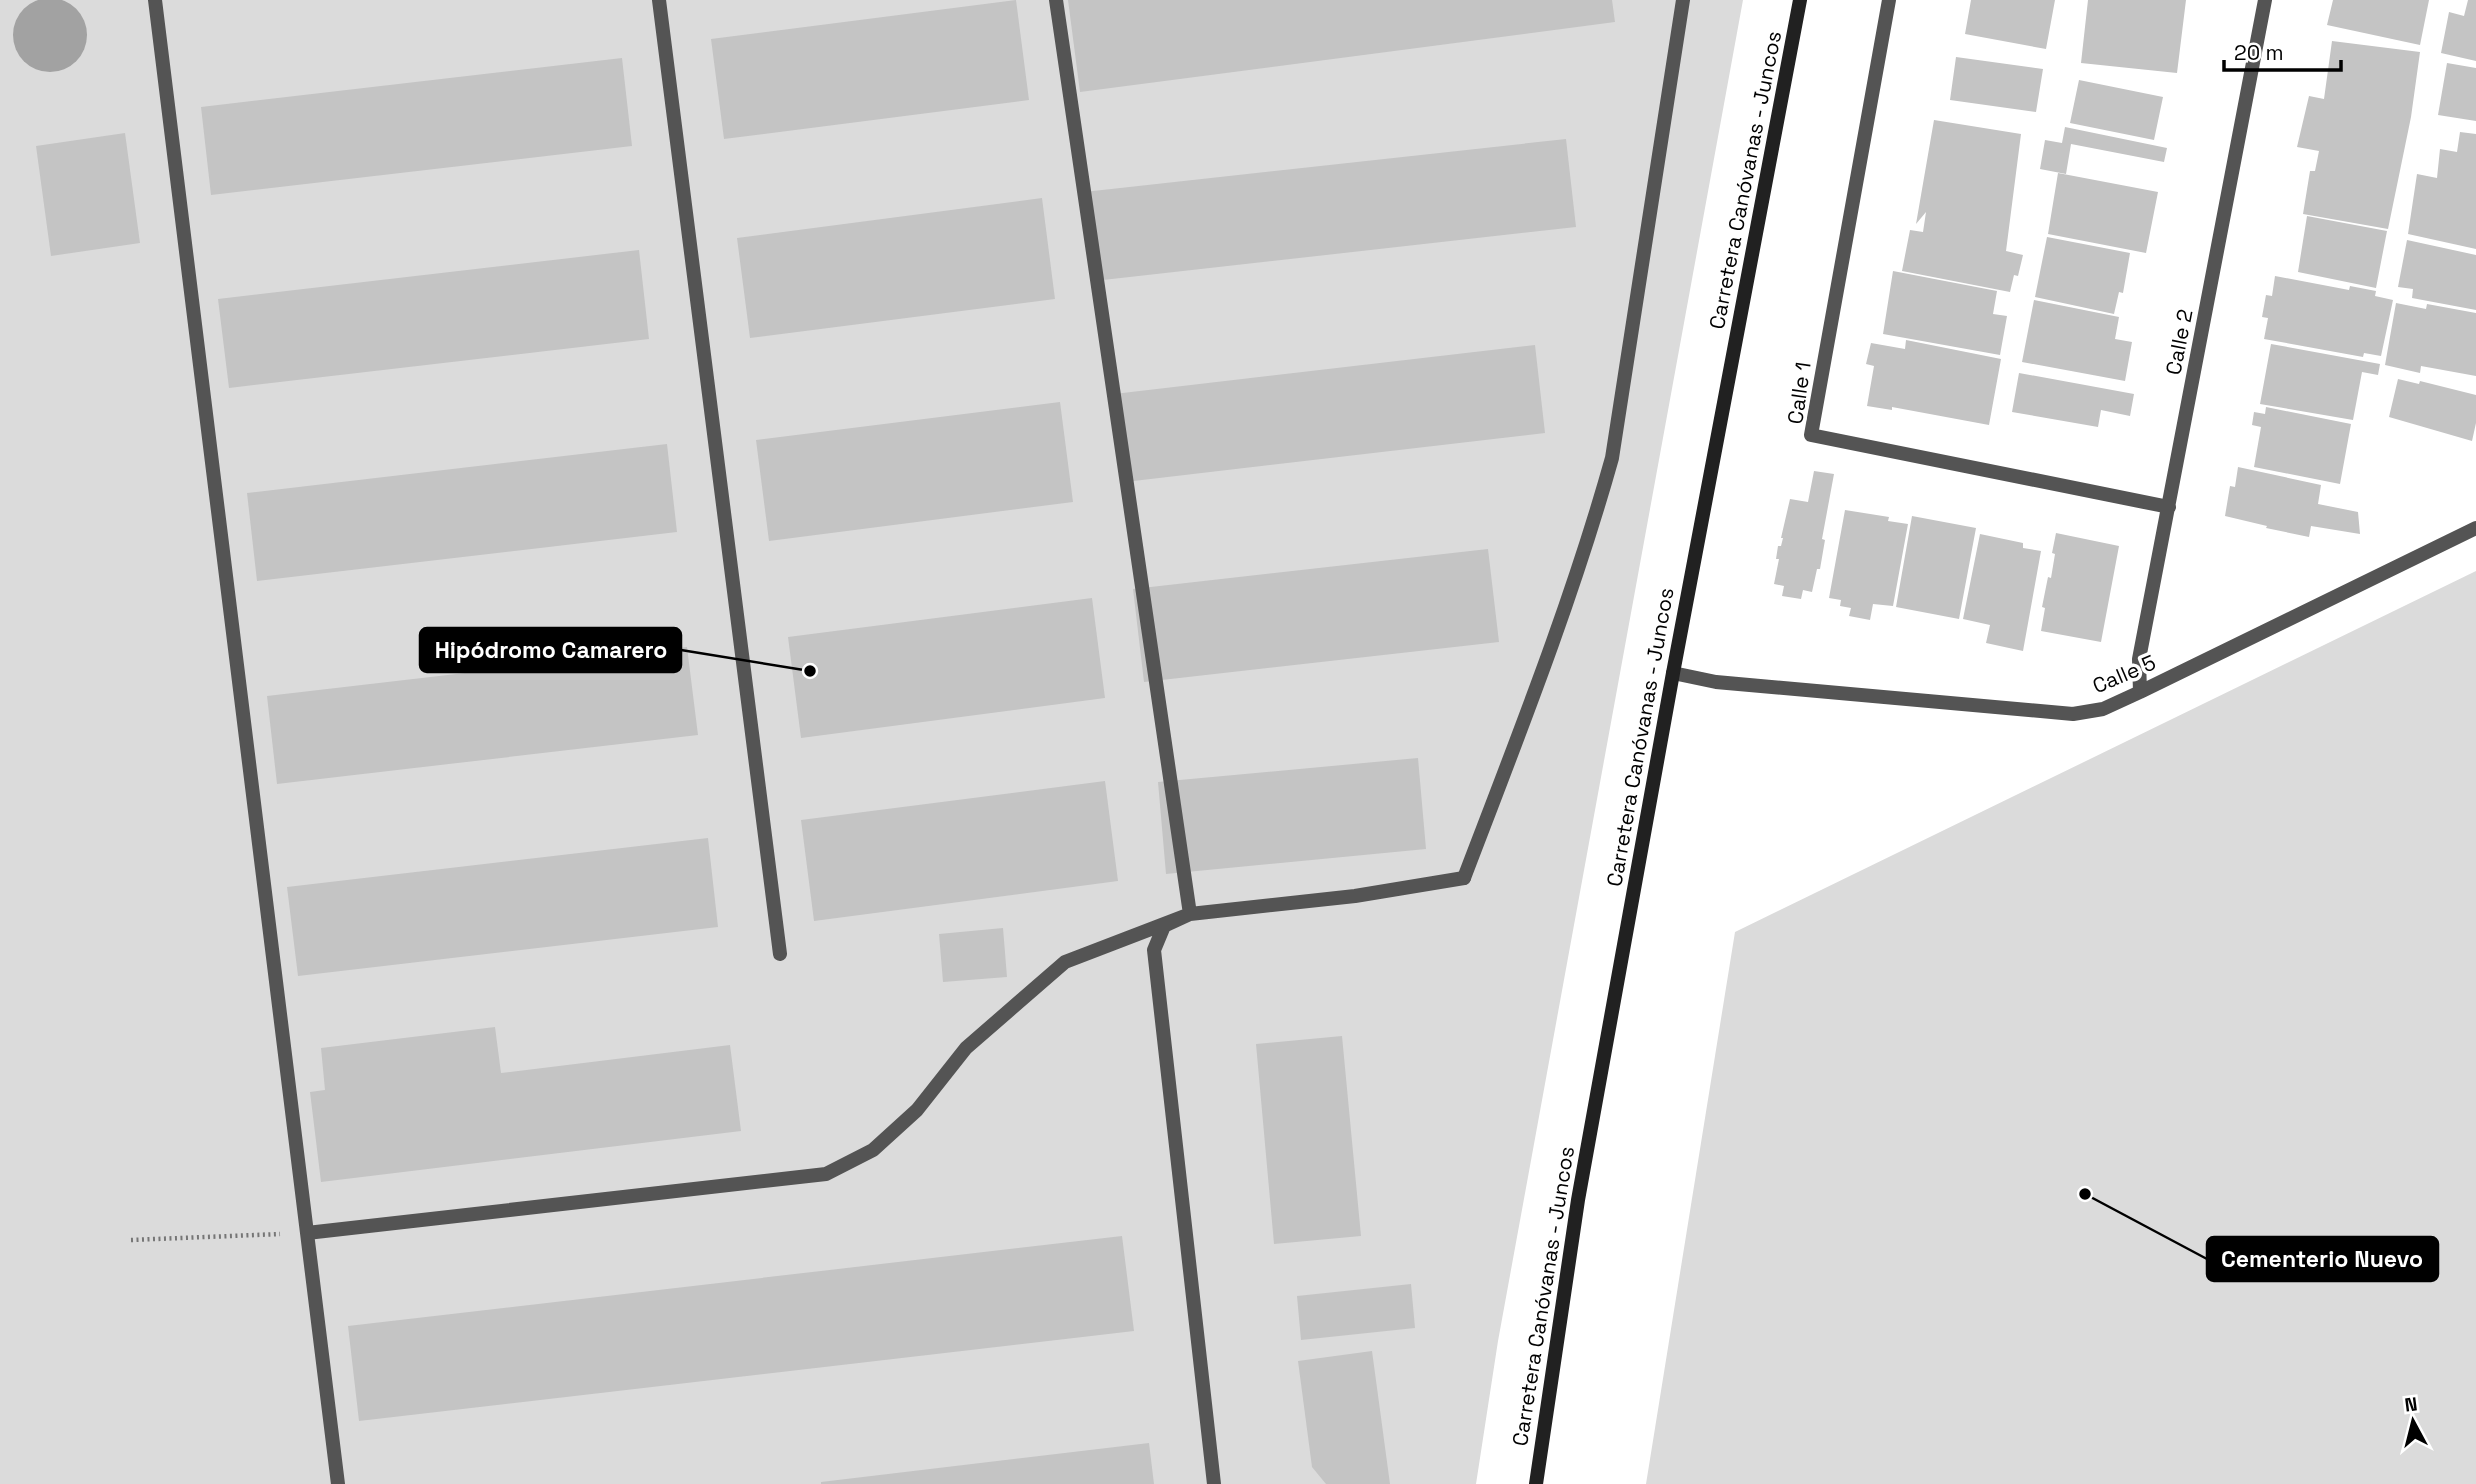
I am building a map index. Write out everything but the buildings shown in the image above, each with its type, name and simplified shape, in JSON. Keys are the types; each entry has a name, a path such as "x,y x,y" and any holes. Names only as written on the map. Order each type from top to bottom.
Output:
{"main road":[{"name":"Carretera Canóvanas - Juncos","path":"1536,1484 1578,1200 1673,673 1800,0"}],"street":[{"path":"155,0 338,1484"},
{"path":"659,0 780,954"},
{"path":"1056,0 1189,914"},
{"path":"307,1233 826,1174 873,1150 918,1110 966,1048 1065,962 1189,914 1355,896 1464,878 1545,666 1596,515 1612,458 1683,0"},
{"name":"Calle 1","path":"1889,0 1811,435 2169,507"},
{"name":"Calle 2","path":"2140,692 2139,659 2265,0"},
{"name":"Calle 5","path":"1673,673 1716,682 2043,713 2073,714 2103,709 2476,528"},
{"path":"1189,914 1164,926 1154,950 1214,1484"}],"path":[{"path":"131,1240 307,1233"}],"shaded area":[{"path":"50,-2 71,4 81,14 87,35 81,56 71,66 50,72 29,66 19,56 13,35 19,14 29,4"},
{"path":"0,0 1743,0 1498,1341 1476,1484 0,1484"},
{"path":"2476,571 2476,1484 1646,1484 1735,932"}],"place":[{"name":"Hipódromo Camarero","path":"810,671"},
{"name":"Cementerio Nuevo","path":"2085,1194"}]}
